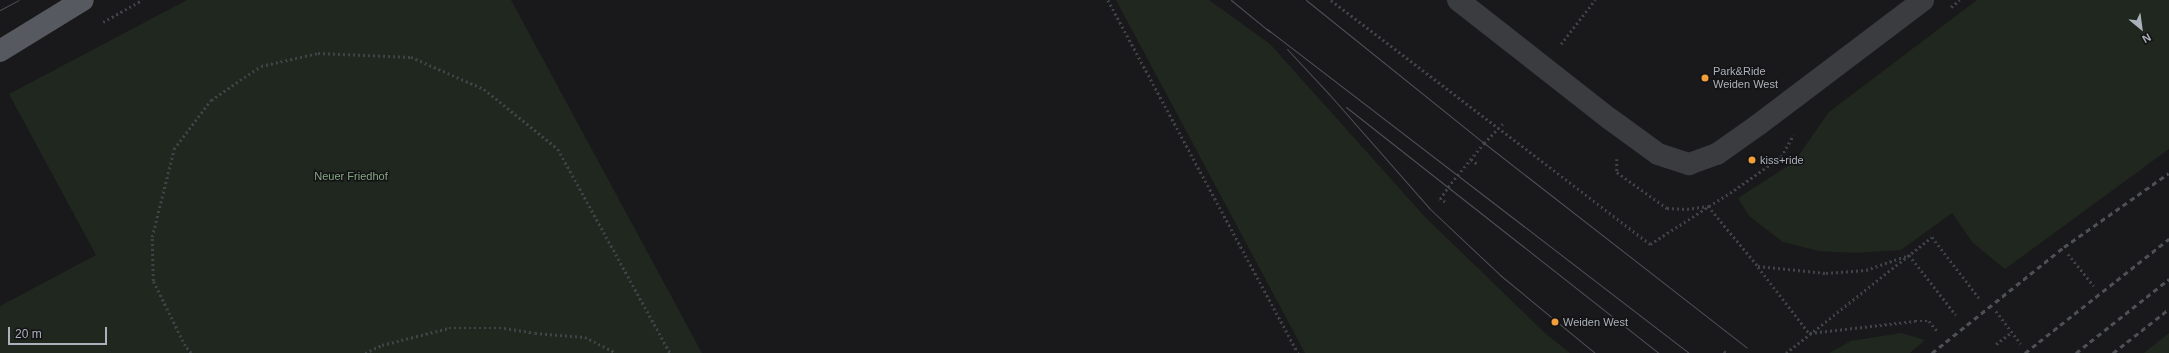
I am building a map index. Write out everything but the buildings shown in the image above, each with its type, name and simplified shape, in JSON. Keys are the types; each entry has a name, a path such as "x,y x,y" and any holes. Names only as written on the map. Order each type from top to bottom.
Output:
{"main road":[{"path":"0,51 83,0"}],"lane":[{"path":"1458,0 1610,119 1658,154 1690,164 1717,154 1758,125 1923,0"}],"path":[{"path":"1108,0 1298,353"},
{"path":"1331,0 1650,244"},
{"path":"191,353 185,346 153,281 152,237 174,149 211,100 261,66 318,53 411,57 484,89 558,149 670,353"},
{"path":"1445,202 1440,199 1471,158 1503,123"},
{"path":"1617,154 1617,172 1667,208 1687,209 1708,206 1758,266 1809,333"},
{"path":"1471,158 1479,165"},
{"path":"1786,353 1809,333 1932,237 1978,298"},
{"path":"2068,254 2094,286"},
{"path":"1758,266 1826,273 1866,270 1909,255"},
{"path":"1909,255 1956,315"},
{"path":"1996,311 2021,344"},
{"path":"1809,333 1915,320 1929,320 1937,331"},
{"path":"365,353 382,345 449,328 504,328 536,333 585,337 616,353"},
{"path":"1996,344 2012,332"}],"green space":[{"name":"Neuer Friedhof","path":"187,0 511,0 702,353 0,353 0,306 96,255 9,94"},
{"path":"1116,0 1209,0 1270,44 1425,217 1546,334 1570,353 1305,353"},
{"path":"1977,0 2169,0 2169,149 2005,269 1973,243 1952,213 1901,250 1856,253 1819,251 1783,242 1749,216 1738,198 1794,162 1829,112"},
{"path":"1901,333 1925,340 1910,353 1829,353 1851,341"},
{"path":"2169,333 2169,353 2144,353"}],"tram line":[{"path":"0,10 19,0"},
{"path":"1231,0 1270,32"},
{"path":"1306,0 1484,143 1747,348"},
{"path":"1267,29 1689,353"},
{"path":"1287,49 1329,94 1429,208 1500,275 1595,353"},
{"path":"1346,107 1659,353"}],"railway":[{"path":"1932,353 2064,247 2169,173"},
{"path":"2025,353 2169,239"},
{"path":"2076,353 2169,279"},
{"path":"2113,353 2169,309"}],"place":[{"name":"Park&Ride Weiden West","path":"1705,78"},
{"name":"kiss+ride","path":"1752,160"},
{"name":"Weiden West","path":"1555,322"}]}
